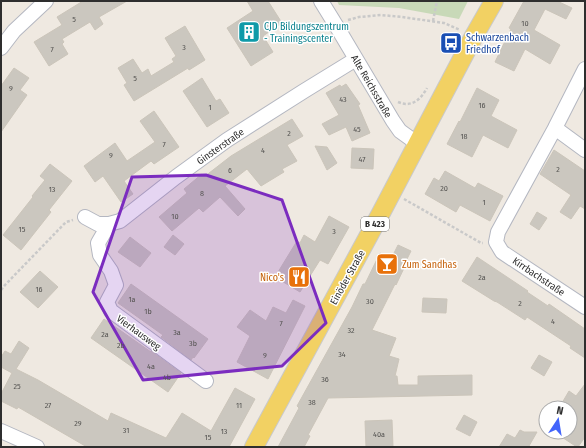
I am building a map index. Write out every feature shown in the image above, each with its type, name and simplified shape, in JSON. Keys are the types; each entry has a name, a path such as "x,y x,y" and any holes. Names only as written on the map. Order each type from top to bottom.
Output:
{"main road":[{"name":"Einöder Straße","path":"254,447 494,1"}],"street":[{"path":"1,48 14,31 46,1"},
{"name":"Alte Reichsstraße","path":"321,1 393,121 400,131 418,144"},
{"name":"Ginsterstraße","path":"109,224 120,221 176,176 226,140 356,59"},
{"path":"496,242 498,232 555,128 585,69"},
{"path":"555,128 585,150"},
{"path":"85,217 98,224 109,224"},
{"name":"Vierhausweg","path":"109,224 98,243 100,255 111,271 116,285 107,302 111,311 206,381"},
{"name":"Kirrbachstraße","path":"496,242 502,252 585,307"},
{"path":"1,431 38,447"}],"path":[{"path":"433,21 437,1"},
{"path":"336,24 359,16 402,16 444,23 474,36"},
{"path":"385,108 394,100 407,105 414,103 428,87"},
{"path":"392,193 482,243 496,242"},
{"path":"1,290 66,222 85,217"}],"highlighted area":[{"path":"206,175 282,200 326,323 282,366 143,380 93,292 132,177"}],"green space":[{"path":"337,1 468,1 459,19 399,8 339,5"}],"building":[{"path":"83,1 127,1 99,17 103,24 95,30 90,22 62,39 64,42 62,44 68,54 49,66 34,42 62,25 57,17"},
{"name":"CJD Bildungszentrum - Trainingscenter","path":"247,1 268,1 282,23 263,36 273,52 251,66 227,28 253,11"},
{"path":"524,1 557,1 572,8 566,19 545,9 534,30 560,45 550,64 525,49 514,71 495,62 511,29 509,28"},
{"path":"185,26 205,60 189,70 188,68 134,101 124,85 127,83 118,68 133,59 142,73 148,69 151,76 174,62 172,59 176,56 165,38"},
{"path":"14,68 29,78 20,90 27,95 1,132 1,86"},
{"path":"202,78 216,101 220,99 229,113 207,127 183,91"},
{"path":"346,84 360,104 358,105 370,133 352,141 346,127 329,135 322,124 339,115 326,93 340,85 341,87"},
{"path":"477,88 499,100 491,116 517,130 508,148 483,135 472,157 447,144"},
{"path":"154,111 179,147 154,164 151,161 124,181 133,194 121,202 103,176 95,182 84,166 115,143 127,161 155,142 140,121"},
{"path":"292,119 303,136 287,145 297,161 282,169 284,172 261,186 247,169 225,186 245,209 238,216 220,197 203,212 199,208 172,231 159,217 187,193 184,189 202,174 204,177 231,156"},
{"path":"315,146 327,147 337,163 327,170"},
{"path":"352,148 374,149 373,169 351,168"},
{"path":"554,150 585,171 585,209 580,206 571,219 560,212 571,195 540,174"},
{"path":"50,164 72,181 49,210 51,212 21,250 3,235 45,180 40,176"},
{"path":"445,171 475,188 478,183 503,196 490,221 460,205 456,212 425,194 434,178 439,181"},
{"path":"537,212 547,218 539,230 530,224"},
{"path":"329,216 349,227 328,264 320,260 300,292 275,277 297,241 300,243 304,235 315,242"},
{"path":"173,235 184,244 175,255 164,247"},
{"path":"130,237 151,253 140,267 118,252"},
{"path":"398,245 411,251 396,285 395,284 372,330 396,338 389,356 399,359 395,376 397,376 398,385 418,385 418,376 472,375 472,395 328,398 308,435 310,436 304,447 278,447 299,408 297,406 352,307 363,284 365,284 380,253 391,259"},
{"path":"477,257 548,306 549,304 585,329 585,358 570,348 571,346 527,317 525,320 462,281"},
{"path":"40,271 58,287 38,308 20,292"},
{"path":"131,284 208,339 194,358 193,357 191,360 161,337 163,335 118,303"},
{"path":"423,298 447,299 446,313 422,312"},
{"path":"293,300 305,306 268,379 237,362 250,336 237,327 250,310 266,321 273,307 286,313"},
{"path":"104,319 181,373 168,392 91,338"},
{"path":"19,341 29,348 16,369 38,380 108,421 111,413 166,438 182,413 211,431 235,388 255,399 229,447 87,447 18,407 17,409 1,401 1,394 12,373 1,367 1,357 5,351 11,354"},
{"path":"539,355 552,362 544,376 531,368"},
{"path":"585,384 585,437 578,447 566,440 578,440 578,400 564,400 569,391 576,396"},
{"path":"464,415 477,422 470,436 456,429"},
{"path":"392,420 393,447 366,447 365,421"},
{"path":"520,430 524,432 537,432 529,446 531,447 499,447 507,434 515,438"}],"place":[{"name":"CJD Bildungszentrum - Trainingscenter","path":"249,32"},
{"name":"Schwarzenbach Friedhof","path":"451,43"},
{"name":"Zum Sandhas","path":"387,264"},
{"name":"Nico's","path":"299,277"}]}
